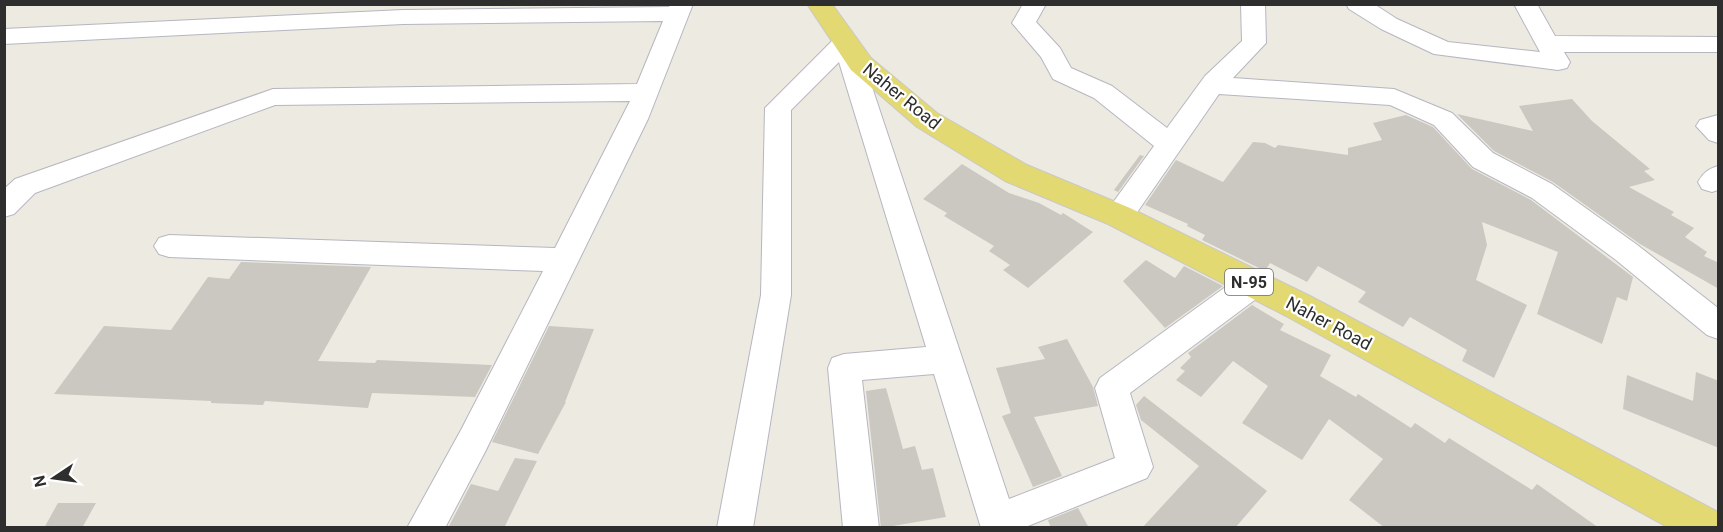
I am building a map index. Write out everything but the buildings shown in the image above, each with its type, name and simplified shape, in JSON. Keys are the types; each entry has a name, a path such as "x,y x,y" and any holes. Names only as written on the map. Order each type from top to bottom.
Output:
{"main road":[{"name":"Naher Road","path":"819,4 861,64 927,120 1016,173 1119,216 1253,284 1709,528"}],"street":[{"path":"1035,4 1024,23 1051,53 1062,73 1103,92 1170,144"},
{"path":"1119,216 1212,85 1254,43 1253,4"},
{"path":"1357,4 1389,24 1443,49 1558,62 1525,4"},
{"path":"4,37 403,17 680,9 646,92 565,260 473,441 424,528"},
{"path":"735,528 776,295 778,108 845,42 999,524 1135,467 1112,388 1253,284"},
{"path":"1548,44 1719,45"},
{"path":"1212,85 1394,97 1443,119 1484,160 1542,191 1626,252 1719,326"},
{"path":"4,207 25,186 273,96 646,92"},
{"path":"1719,124 1709,126 1719,134"},
{"path":"169,246 565,260"},
{"path":"861,528 844,368 946,358"}]}
